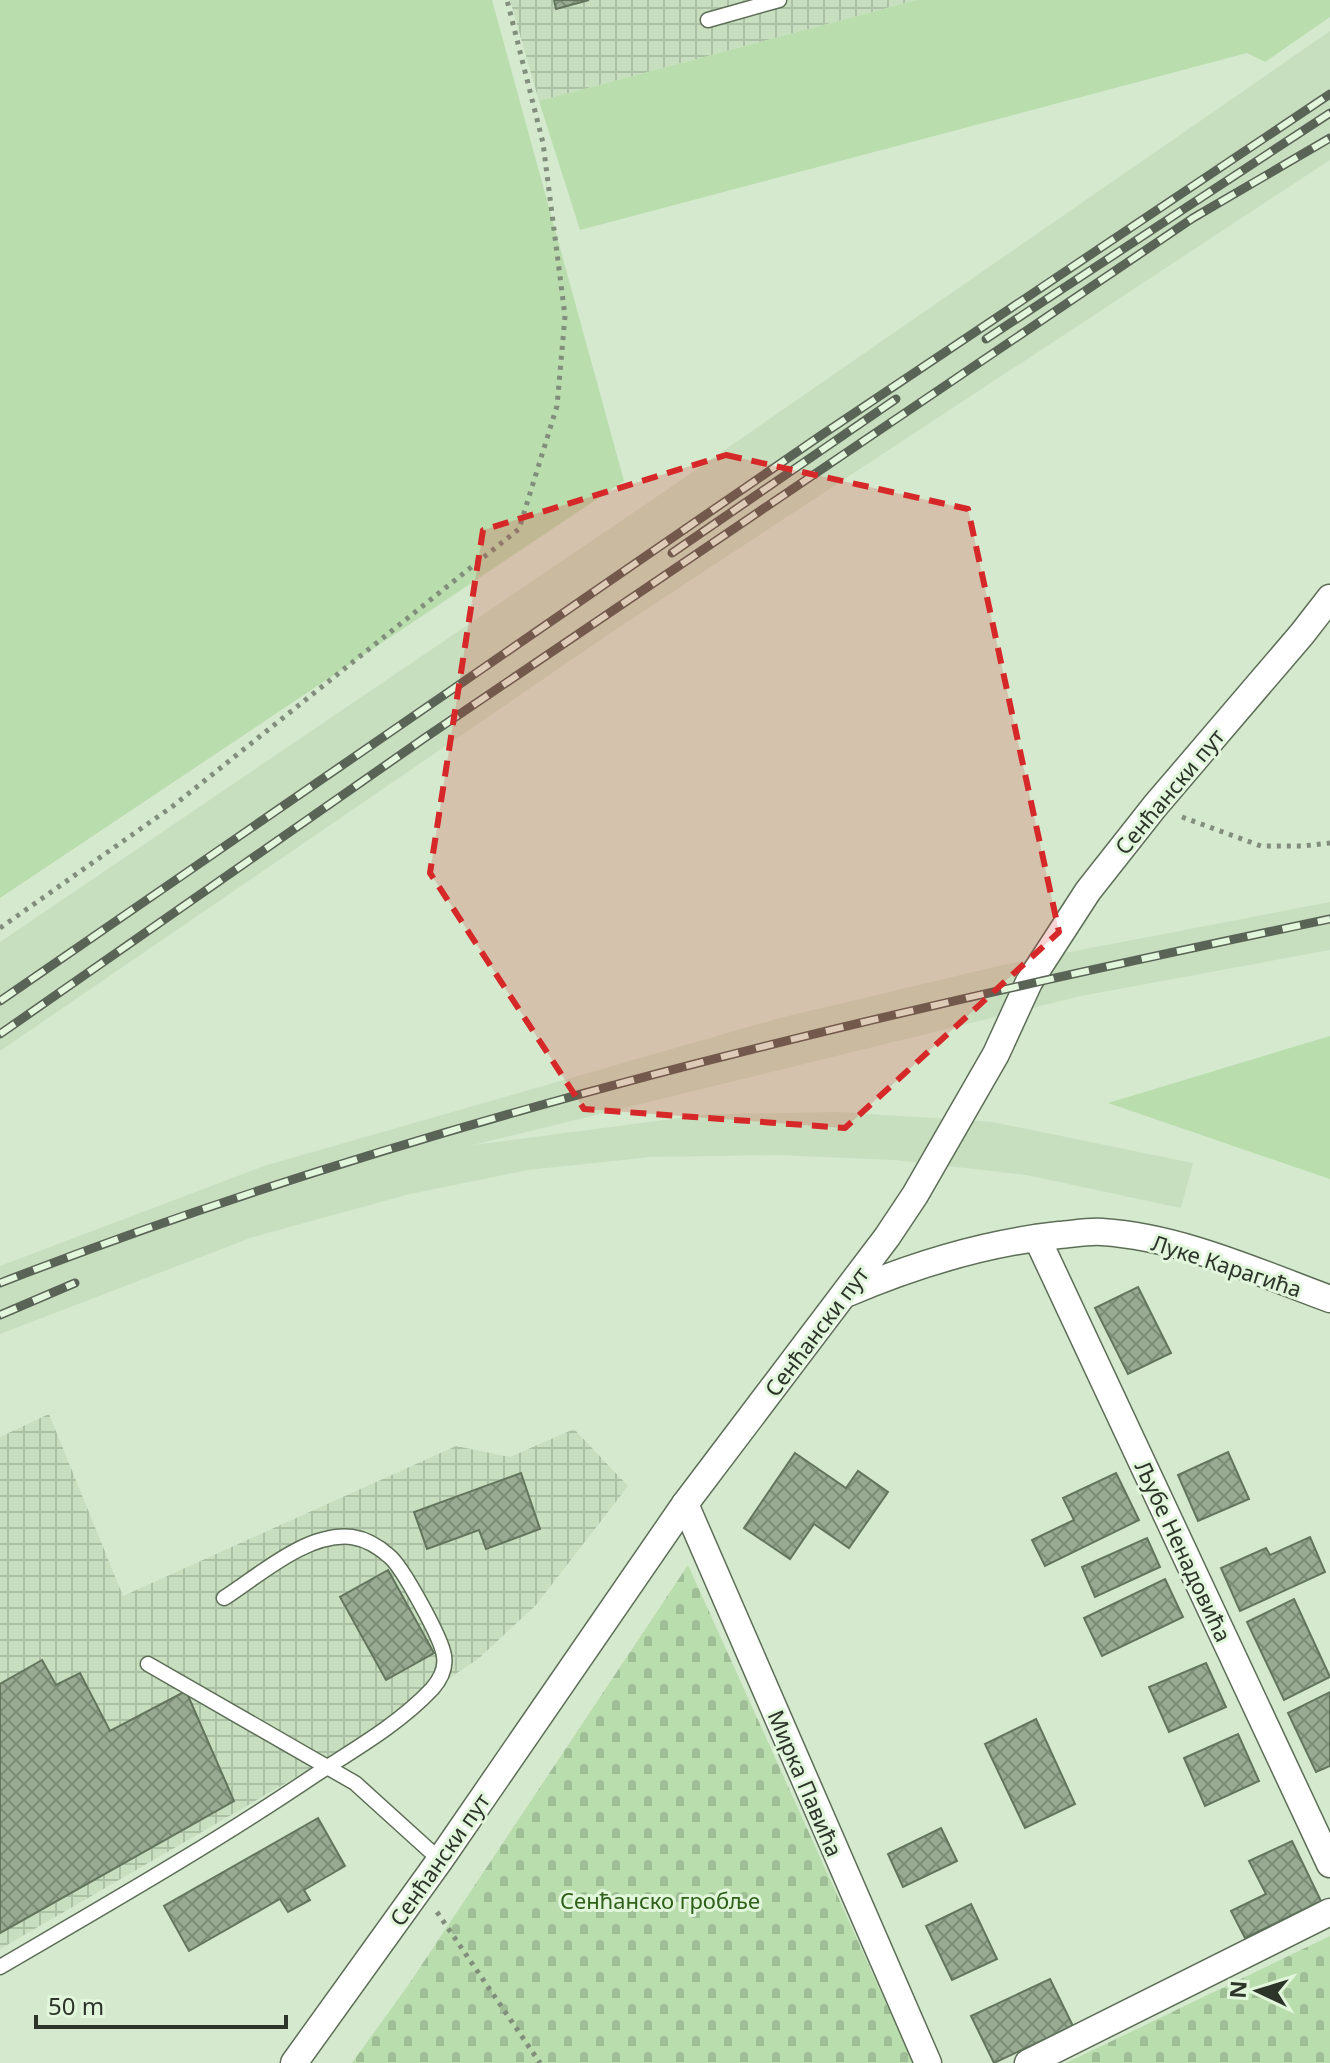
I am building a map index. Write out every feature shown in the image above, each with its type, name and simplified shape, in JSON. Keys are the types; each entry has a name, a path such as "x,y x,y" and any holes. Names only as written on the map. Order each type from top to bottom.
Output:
{"street":[{"name":"Сенћански пут","path":"294,2063 440,1860 685,1504 915,1195 996,1054 1029,982 1088,891 1155,806 1330,598"},
{"name":"Луке Карагића","path":"844,1294 900,1270 972,1249 1100,1232 1173,1244 1330,1299"},
{"name":"Љубе Ненадовића","path":"1037,1238 1330,1864"},
{"name":"Мирка Павића","path":"685,1504 928,2063"},
{"path":"1028,2063 1330,1912"}],"lane":[{"path":"708,20 779,0"},
{"path":"0,1967 238,1827 396,1722 433,1687 442,1673 444,1657 437,1634 392,1558 372,1544 353,1537 308,1543 224,1598"},
{"path":"148,1664 355,1783 440,1860"}],"path":[{"path":"0,928 173,806 519,529 557,406 565,316 543,143 507,0"},
{"path":"1155,806 1261,846 1330,843"},
{"path":"420,1887 540,2063"}],"highlighted area":[{"path":"726,455 968,509 1059,932 845,1128 584,1109 430,873 483,530"}],"shaded area":[{"path":"510,0 917,0 539,101"},
{"path":"1330,31 1330,160 618,628 0,1051 0,942 671,487"},
{"path":"1330,902 1330,950 1081,996 473,1145 710,1114 840,1112 993,1122 1193,1163 1181,1208 1026,1175 894,1160 777,1155 651,1157 528,1170 410,1194 253,1237 0,1334 0,1266 264,1166 780,1018 1007,964"},
{"path":"49,1414 123,1596 456,1446 510,1457 574,1429 628,1486 536,1605 478,1659 329,1758 0,1949 0,1437"}],"green space":[{"path":"0,0 492,0 624,481 0,898"},
{"path":"917,0 1330,0 1330,17 1265,62 1247,53 580,230 539,101"},
{"path":"1330,1036 1330,1179 1108,1103"},
{"name":"Сенћанско гробље","path":"688,1565 913,2063 352,2063 409,1984"},
{"path":"1330,1936 1330,2063 1066,2063"}],"building":[{"path":"554,0 589,0 556,9"},
{"path":"1138,1287 1171,1353 1128,1374 1095,1308"},
{"path":"1228,1452 1249,1499 1198,1521 1178,1475"},
{"path":"795,1453 846,1488 858,1471 888,1492 849,1548 814,1524 790,1559 744,1528"},
{"path":"521,1473 540,1529 486,1549 479,1530 427,1549 414,1512"},
{"path":"1116,1473 1139,1520 1045,1566 1032,1540 1074,1520 1063,1498"},
{"path":"1310,1537 1325,1572 1240,1611 1221,1568 1266,1548 1270,1555"},
{"path":"1147,1538 1160,1567 1095,1597 1082,1567"},
{"path":"388,1570 434,1653 386,1680 340,1597"},
{"path":"1165,1579 1183,1617 1102,1656 1084,1618"},
{"path":"1294,1599 1330,1677 1284,1700 1247,1622"},
{"path":"42,1660 56,1685 80,1673 110,1731 186,1691 234,1801 0,1933 0,1684"},
{"path":"1206,1663 1226,1707 1169,1732 1149,1687"},
{"path":"1330,1692 1330,1766 1316,1772 1288,1713"},
{"path":"1036,1719 1075,1804 1025,1828 985,1744"},
{"path":"1238,1734 1259,1781 1205,1806 1184,1758"},
{"path":"318,1818 345,1866 304,1890 310,1900 288,1912 280,1899 189,1951 164,1906"},
{"path":"941,1828 957,1861 903,1887 888,1854"},
{"path":"1292,1841 1321,1901 1245,1938 1231,1911 1266,1894 1249,1861"},
{"path":"971,1904 997,1959 952,1980 926,1926"},
{"path":"1050,1979 1073,2026 994,2063 971,2016"}],"railway":[{"path":"0,1001 823,434 1330,94"},
{"path":"986,339 1330,113"},
{"path":"0,1034 426,737 1193,218 1330,138"},
{"path":"672,553 896,399"},
{"path":"0,1283 162,1223 491,1119 825,1031 1330,919"},
{"path":"0,1315 75,1283"}]}
